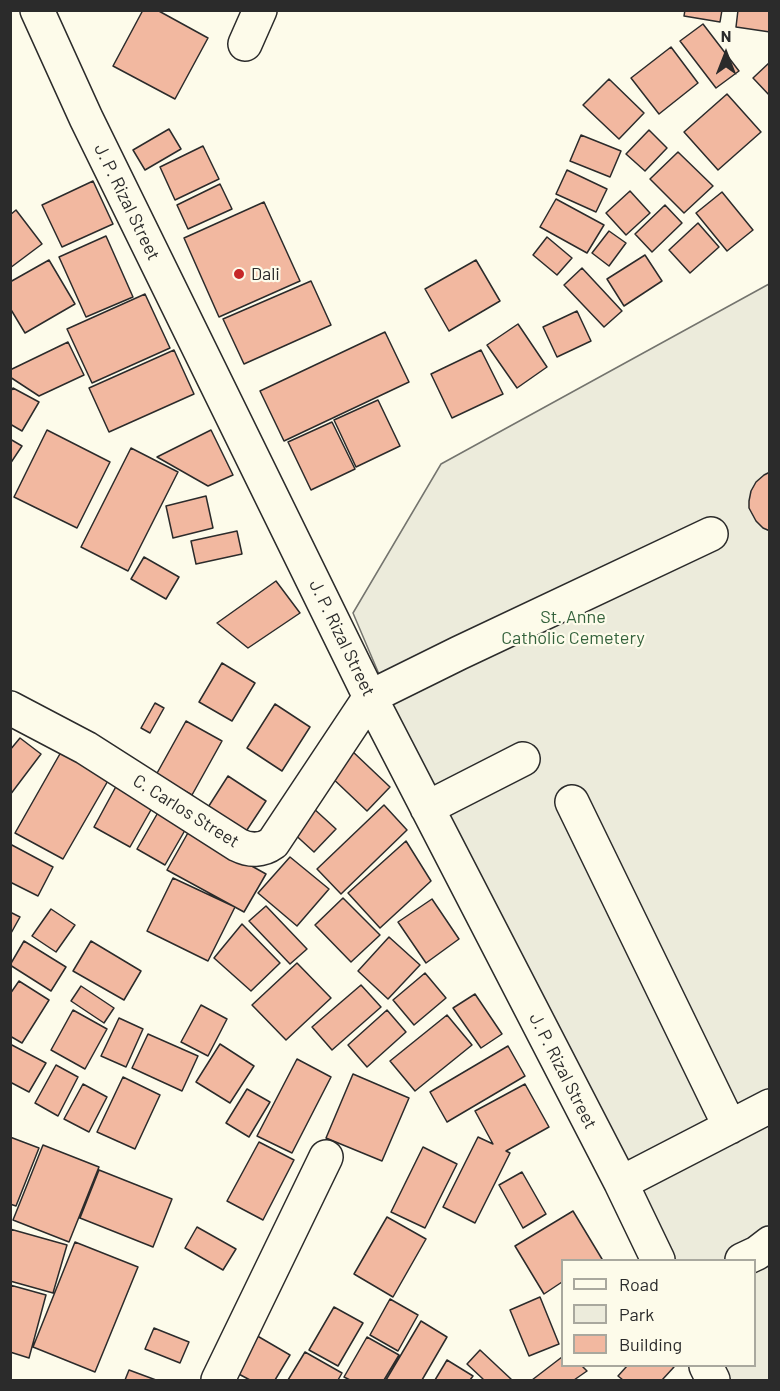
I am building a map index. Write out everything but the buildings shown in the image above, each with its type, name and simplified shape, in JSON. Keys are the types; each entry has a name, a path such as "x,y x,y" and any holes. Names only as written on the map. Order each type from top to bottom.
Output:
{"street":[{"name":"J. P. Rizal Street","path":"37,10 86,118 370,697 621,1183 658,1259"},
{"path":"245,44 258,11"},
{"path":"370,697 459,652 711,534"},
{"name":"C. Carlos Street","path":"10,708 86,748 238,845 246,849 256,849 266,848 273,843 370,697"},
{"path":"427,808 523,759"},
{"path":"572,802 730,1127"},
{"path":"621,1183 770,1106"},
{"path":"218,1380 326,1157"},
{"path":"744,1259 770,1243"}],"green space":[{"name":"St. Anne Catholic Cemetery","path":"769,284 769,1380 726,1380 720,1367 756,1367 756,1259 667,1259 390,700 353,613 441,464"}],"place":[{"name":"Dali","path":"239,274"}]}
